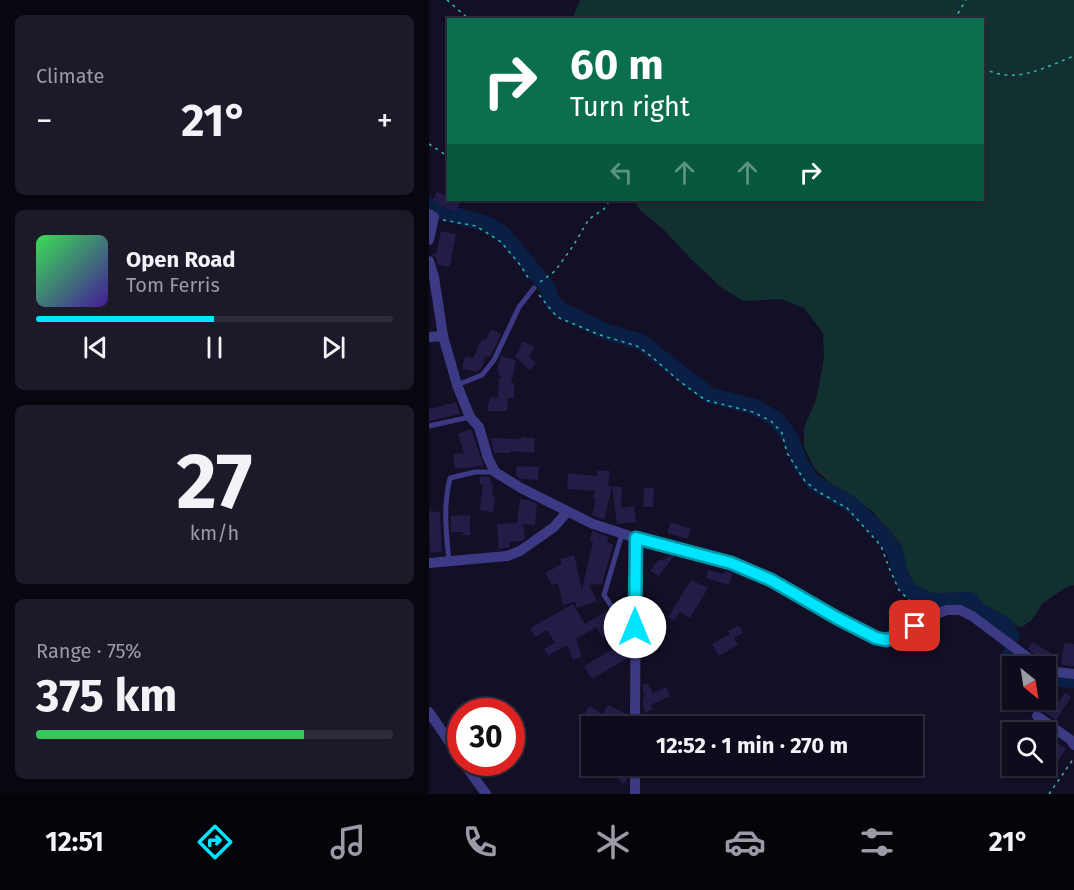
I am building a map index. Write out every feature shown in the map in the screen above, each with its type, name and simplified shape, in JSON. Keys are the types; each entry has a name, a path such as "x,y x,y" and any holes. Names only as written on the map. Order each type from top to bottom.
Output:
{"street":[{"path":"429,240 431,215"},
{"path":"429,261 434,276 443,336 457,385 470,417 479,428 495,472 521,488 593,524 731,563 771,580 876,638 886,640 896,637 933,615 947,610 960,610 972,616 1026,656"},
{"path":"429,337 443,336"},
{"path":"429,563 507,556 520,551 553,527 567,512"},
{"path":"635,716 636,538"},
{"path":"1056,672 1074,674"},
{"path":"429,712 447,740"},
{"path":"1037,716 1071,740 1074,746"},
{"path":"472,776 486,794"},
{"path":"635,776 635,794"}],"lane":[{"path":"457,385 482,375 494,360 519,308 534,288"},
{"path":"429,426 470,417"},
{"path":"449,561 445,512 450,478 475,472 495,472"},
{"path":"622,534 605,595 635,649"}],"path":[{"path":"447,0 468,18"},
{"path":"955,18 966,0"},
{"path":"984,68 995,74 1015,76 1030,73 1074,56"},
{"path":"429,144 447,156"},
{"path":"545,278 555,271 589,219 604,210 609,201"},
{"path":"431,215 447,221 476,226 501,242 557,317 600,335 637,346 678,381 705,400 753,412 771,421 782,433 787,453 805,481 817,491 847,508 881,546 899,590 912,603 927,607 933,615"},
{"path":"1049,794 1074,758"}],"green space":[{"path":"580,0 1074,0 1074,585 1063,589 1042,604 1032,620 1022,627 1010,625 974,596 932,594 915,589 907,574 901,545 873,512 829,482 815,469 804,447 804,428 816,400 824,358 823,333 804,308 781,299 743,301 722,288 663,229 640,210 635,201 984,201 984,18 572,18"}],"building":[{"path":"437,192 447,196 447,201 461,201 455,212 430,200 433,200"},
{"path":"441,231 456,234 450,267 438,265 436,258 432,255 436,254"},
{"path":"491,329 501,334 490,357 485,356 483,366 477,372 462,369 465,356 473,358 482,339 486,340"},
{"path":"523,341 534,347 529,357 536,363 530,370 515,357"},
{"path":"501,356 516,360 511,383 514,383 514,398 508,398 507,411 487,411 490,398 498,397 499,378 503,377 499,376 497,370"},
{"path":"456,402 460,414 429,421 429,409"},
{"path":"470,429 484,467 455,469 453,454 464,453 458,434"},
{"path":"521,437 535,438 534,453 511,451 511,453 494,453 491,438 521,439"},
{"path":"517,466 539,467 538,480 521,479 516,476"},
{"path":"597,470 610,471 608,486 622,487 621,508 634,506 636,522 617,524 612,487 604,520 592,515 596,499 593,498 595,491 567,489 568,473 597,476"},
{"path":"480,477 490,477 493,484 492,496 495,497 493,512 480,510 483,484 480,484"},
{"path":"644,488 654,488 653,507 643,507"},
{"path":"520,499 537,504 535,525 523,524 525,538 522,541 509,542 510,547 499,549 497,524 517,523"},
{"path":"429,511 440,512 442,552 430,553"},
{"path":"470,515 470,535 463,535 463,532 451,532 451,516"},
{"path":"671,522 691,529 687,539 667,533"},
{"path":"592,531 609,537 607,542 613,545 602,584 589,585 597,601 577,608 575,602 563,605 558,583 552,585 545,573 562,564 560,559 574,555 582,589 593,542 590,541"},
{"path":"671,555 674,556 659,576 650,571 659,559 662,561"},
{"path":"708,570 724,574 725,571 733,573 729,585 706,578"},
{"path":"691,580 708,588 690,618 680,612 674,621 668,617"},
{"path":"623,601 628,612 626,621 616,605"},
{"path":"573,604 585,624 608,610 627,644 622,647 628,658 592,679 584,666 617,647 609,634 603,638 596,627 576,639 582,657 573,660 567,645 548,656 544,649 555,643 547,630 535,637 530,628"},
{"path":"739,625 743,633 734,638 738,645 719,656 712,644 730,634 728,631"},
{"path":"1032,642 1051,653 1050,656 1037,656 1028,649"},
{"path":"1064,643 1074,644 1074,666 1061,665"},
{"path":"648,683 653,693 666,687 670,696 651,705 653,709 646,713 643,707 645,696 643,685"},
{"path":"1065,693 1071,697 1056,720 1041,710 1056,710"},
{"path":"608,705 626,714 625,716 583,716 589,706 603,714"},
{"path":"1056,742 1066,749 1056,764"},
{"path":"616,776 627,776 623,784"}],"waterway":[{"path":"429,205 440,211 487,224 504,235 547,287 553,303 561,310 604,331 641,342 709,395 755,407 777,420 790,437 800,463 813,482 852,505 882,534 895,552 901,576 911,592 931,601 970,600 980,611 1005,625 1012,637"},
{"path":"1056,678 1074,680"}],"route":[{"path":"635,627 636,538 731,563 771,580 876,638 886,640 896,637 915,626"}]}
